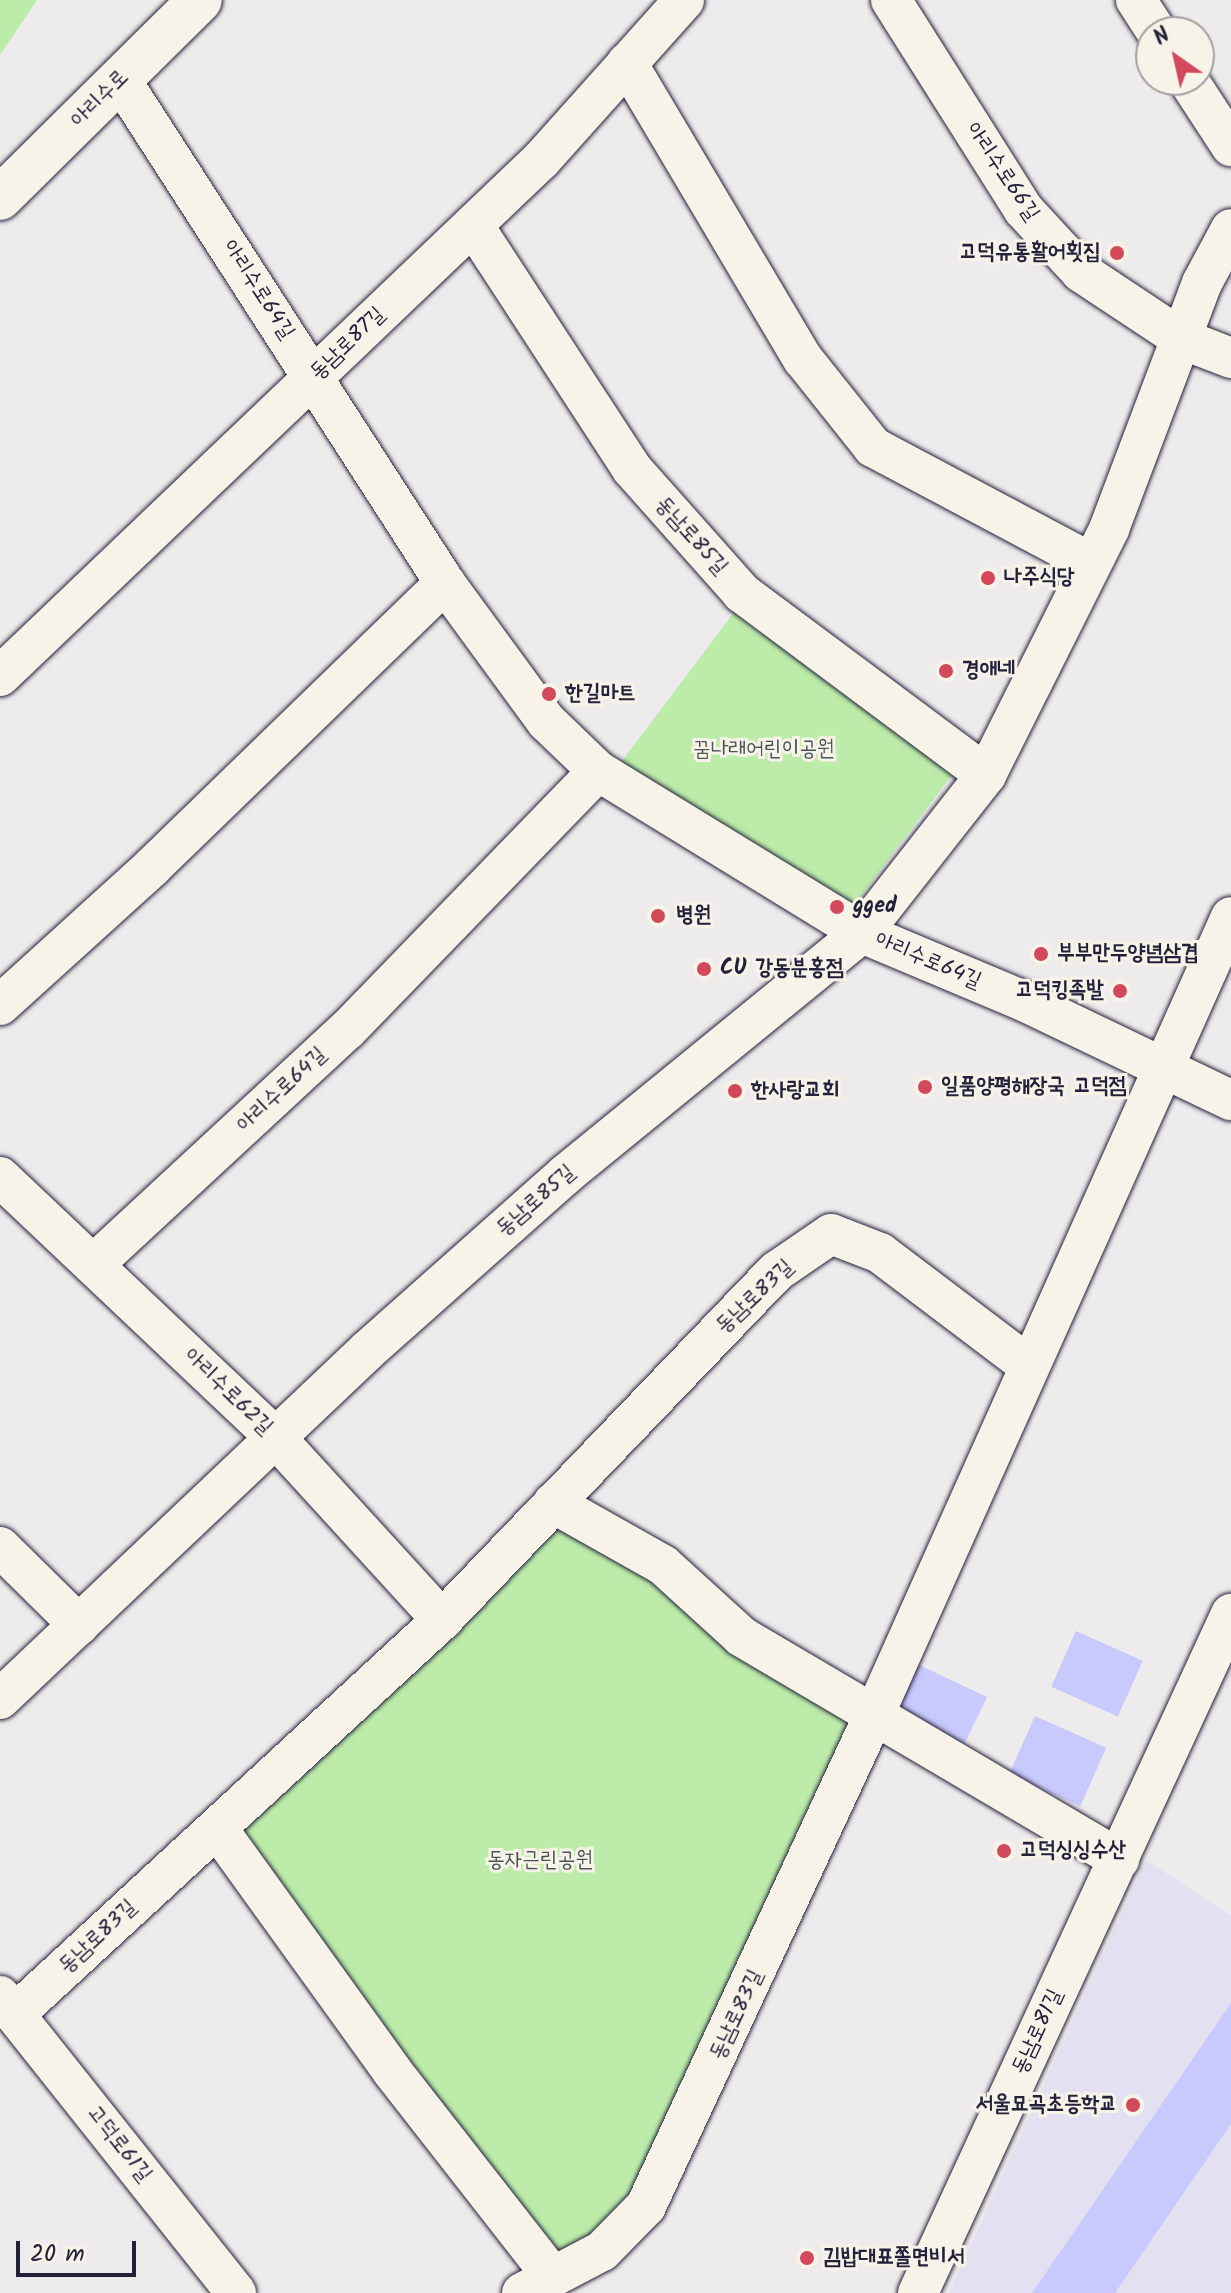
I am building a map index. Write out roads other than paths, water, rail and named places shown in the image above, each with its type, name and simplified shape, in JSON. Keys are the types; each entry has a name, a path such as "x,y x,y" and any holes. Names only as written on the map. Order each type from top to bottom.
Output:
{"main road":[{"name":"아리수로","path":"0,198 200,0"}],"street":[{"name":"동남로87길","path":"0,676 542,159 684,0"},
{"name":"아리수로66길","path":"891,0 1023,209 1081,272 1182,339 1231,358"},
{"path":"627,63 803,359 873,447 1091,563"},
{"name":"아리수로64길","path":"120,79 445,583 546,721 598,771 862,933 1166,1067 1231,1100"},
{"path":"1198,96 1231,146"},
{"name":"동남로85길","path":"473,225 632,469 742,593 986,775"},
{"name":"동남로85길","path":"0,1699 275,1437 566,1174 862,933 986,775 1091,563 1202,283 1231,229"},
{"path":"0,1005 152,867 445,583"},
{"name":"아리수로64길","path":"94,1264 348,1029 598,771"},
{"name":"동남로83길","path":"217,1828 392,2071 538,2285 602,2251 646,2206 874,1715 1231,917"},
{"name":"아리수로62길","path":"0,1177 275,1437 442,1620"},
{"name":"동남로83길","path":"8,2004 217,1828 442,1620 777,1271 831,1234 880,1253 1028,1365"},
{"path":"553,1503 663,1565 742,1637 1119,1859"},
{"path":"0,1547 79,1625"},
{"name":"동남로81길","path":"918,2293 1231,1614"},
{"name":"고덕로61길","path":"8,2004 236,2293"}],"place":[{"name":"고덕유통활어횟집","path":"1117,253"},
{"name":"나주식당","path":"988,578"},
{"name":"경애네","path":"946,671"},
{"name":"한길마트","path":"549,694"},
{"name":"gged","path":"837,907"},
{"name":"병원","path":"658,916"},
{"name":"부부만두양념삼겹","path":"1041,954"},
{"name":"CU 강동분홍점","path":"704,969"},
{"name":"고덕킹족발","path":"1120,991"},
{"name":"일품양평해장국 고덕점","path":"925,1087"},
{"name":"한사랑교회","path":"735,1091"},
{"name":"고덕싱싱수산","path":"1004,1851"},
{"name":"서울묘곡초등학교","path":"1133,2105"},
{"name":"김밥대표쫄면비서","path":"807,2258"}],"park label":[{"name":"꿈나래어린이공원","path":"764,750"},
{"name":"동자근린공원","path":"540,1861"}]}
